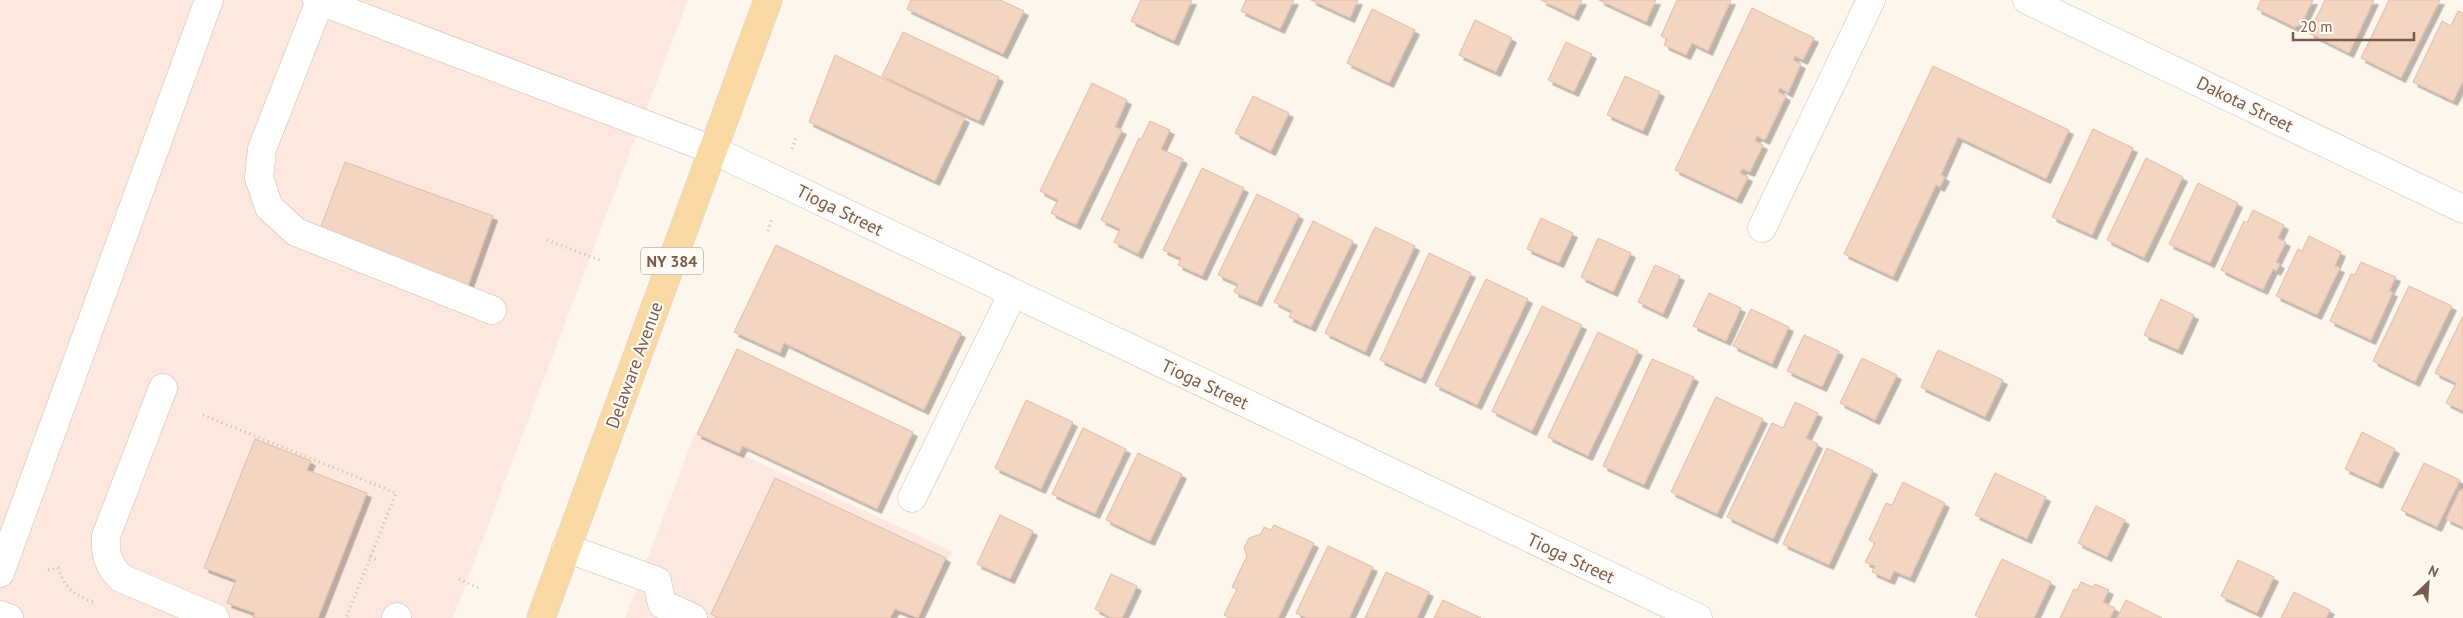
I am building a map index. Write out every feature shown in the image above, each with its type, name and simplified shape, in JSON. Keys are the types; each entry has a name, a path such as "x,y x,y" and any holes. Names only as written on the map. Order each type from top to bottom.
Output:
{"main road":[{"name":"Delaware Avenue","path":"541,618 768,0"}],"street":[{"path":"0,573 210,0"},
{"path":"1762,228 1871,0"},
{"name":"Dakota Street","path":"2027,0 2463,209"},
{"path":"319,1 262,149 259,178 269,207 296,232 492,310"},
{"name":"Tioga Street","path":"319,1 713,150 1698,618"},
{"path":"912,498 1013,293"},
{"path":"163,388 106,536 105,555 112,570 121,578 215,618"},
{"path":"566,548 657,581 662,604 693,618"},
{"path":"0,615 9,618"}],"path":[{"path":"791,152 796,137"},
{"path":"547,240 602,261"},
{"path":"203,415 396,493 346,618"},
{"path":"370,558 377,560"},
{"path":"48,570 58,568"},
{"path":"458,579 481,588"}],"shaded area":[{"path":"0,0 688,0 453,618 0,618"},
{"path":"695,433 952,551 921,618 907,618 897,613 895,618 625,618"}],"building":[{"path":"911,0 1000,0 1024,11 1003,54 907,9"},
{"path":"1141,0 1192,0 1174,41 1131,21"},
{"path":"1246,0 1294,0 1280,29 1241,11"},
{"path":"1311,0 1358,0 1350,18"},
{"path":"1541,0 1582,0 1574,16"},
{"path":"1599,0 1656,0 1646,22"},
{"path":"1677,0 1731,0 1708,51 1692,43 1686,55 1664,45 1667,39 1661,36"},
{"path":"2261,0 2313,0 2301,25 2294,27 2257,9"},
{"path":"2325,0 2374,0 2349,53 2309,33"},
{"path":"2389,0 2440,0 2401,78 2361,58"},
{"path":"1752,8 1814,38 1803,60 1795,56 1793,60 1801,64 1788,93 1780,88 1778,92 1786,96 1765,140 1757,136 1755,141 1763,145 1750,172 1742,169 1740,173 1748,177 1737,199 1675,170"},
{"path":"1372,9 1415,30 1389,83 1347,63"},
{"path":"2458,11 2463,13 2463,81 2453,101 2413,82 2442,21 2451,26"},
{"path":"1475,20 1512,38 1496,72 1459,55"},
{"path":"903,32 999,77 979,121 882,76"},
{"path":"1566,42 1592,54 1574,92 1548,80"},
{"path":"835,55 965,118 935,181 809,122"},
{"path":"1933,66 2069,130 2046,179 1958,137 1941,175 1945,177 1940,187 1936,185 1893,277 1844,254"},
{"path":"1625,76 1660,92 1643,131 1607,115"},
{"path":"1092,83 1127,100 1115,127 1122,130 1076,225 1051,213 1058,200 1040,191"},
{"path":"1253,96 1289,113 1271,151 1235,133"},
{"path":"1150,121 1170,130 1161,149 1183,159 1138,254 1114,242 1120,229 1101,220 1139,138 1141,140"},
{"path":"2093,129 2133,148 2092,235 2052,217"},
{"path":"2146,158 2183,177 2144,258 2107,240"},
{"path":"345,162 493,216 468,286 319,232"},
{"path":"1202,168 1244,188 1202,276 1178,265 1181,258 1163,250"},
{"path":"2198,183 2238,203 2210,263 2169,244"},
{"path":"1257,194 1299,215 1257,302 1234,292 1238,284 1218,275"},
{"path":"2253,210 2284,225 2278,238 2286,242 2276,262 2280,264 2276,271 2273,269 2263,290 2221,270 2244,221 2247,223"},
{"path":"1541,218 1573,233 1559,263 1527,249"},
{"path":"1313,221 1353,241 1311,327 1289,317 1292,311 1274,302"},
{"path":"1375,227 1415,246 1365,352 1325,333"},
{"path":"2309,236 2341,252 2335,266 2340,268 2317,315 2276,296 2298,249 2302,251"},
{"path":"1598,238 1631,253 1613,292 1581,277"},
{"path":"776,245 961,333 924,410 784,343 780,353 734,332"},
{"path":"1429,253 1471,273 1421,379 1380,360"},
{"path":"2361,262 2396,277 2389,291 2393,292 2371,340 2330,321 2351,274 2355,275"},
{"path":"1655,265 1680,276 1663,314 1638,302"},
{"path":"1486,279 1528,299 1477,405 1435,385"},
{"path":"2409,286 2452,306 2415,382 2373,361"},
{"path":"1709,293 1741,308 1726,341 1693,326"},
{"path":"2161,299 2194,315 2178,350 2144,335"},
{"path":"1542,306 1582,325 1532,431 1492,411"},
{"path":"1751,309 1789,327 1772,364 1733,346"},
{"path":"2463,316 2463,411 2446,403 2456,383 2435,373"},
{"path":"1598,332 1638,351 1588,456 1548,437"},
{"path":"1804,335 1839,351 1822,387 1787,371"},
{"path":"737,349 913,432 877,509 743,446 739,453 697,434"},
{"path":"1938,350 2003,380 1985,417 1921,387"},
{"path":"1862,358 1897,375 1875,420 1840,403"},
{"path":"1652,359 1694,377 1644,485 1603,466"},
{"path":"1716,397 1763,419 1717,514 1671,492"},
{"path":"1026,400 1073,422 1041,489 995,468"},
{"path":"1795,402 1818,413 1806,438 1818,444 1773,539 1727,517 1772,423 1783,428"},
{"path":"1083,428 1126,449 1095,514 1052,494"},
{"path":"2362,432 2395,449 2378,484 2345,469"},
{"path":"255,439 311,461 307,470 367,493 318,618 253,618 255,613 227,603 236,580 204,568"},
{"path":"1827,448 1873,470 1829,565 1783,544"},
{"path":"1138,453 1182,474 1150,541 1106,520"},
{"path":"2424,463 2460,480 2437,527 2401,510"},
{"path":"1995,473 2046,497 2027,539 1975,515"},
{"path":"775,478 946,558 918,618 895,609 890,618 718,618 711,614"},
{"path":"1903,482 1945,503 1910,578 1894,571 1890,580 1872,572 1875,566 1865,562 1875,543 1869,540 1886,503 1892,505"},
{"path":"2460,490 2463,491 2463,527 2446,519"},
{"path":"2096,506 2125,520 2107,557 2078,543"},
{"path":"1000,515 1033,531 1010,579 977,564"},
{"path":"1274,525 1314,543 1278,618 1230,618 1224,615 1237,589 1232,587 1247,556 1244,548 1249,538 1261,534 1264,527 1271,530"},
{"path":"1328,546 1373,567 1349,618 1306,618 1296,613"},
{"path":"2002,559 2051,582 2034,618 1980,618 1975,615"},
{"path":"2238,560 2274,577 2257,613 2221,596"},
{"path":"1386,572 1429,592 1417,618 1365,618"},
{"path":"1111,574 1137,586 1122,618 1112,618 1095,609"},
{"path":"2081,582 2093,587 2095,584 2109,590 2103,602 2115,608 2110,618 2060,618 2074,589 2077,590"},
{"path":"2294,592 2330,610 2326,618 2281,618"},
{"path":"1443,600 1481,618 1434,618"},
{"path":"2126,600 2162,618 2117,618"}]}
